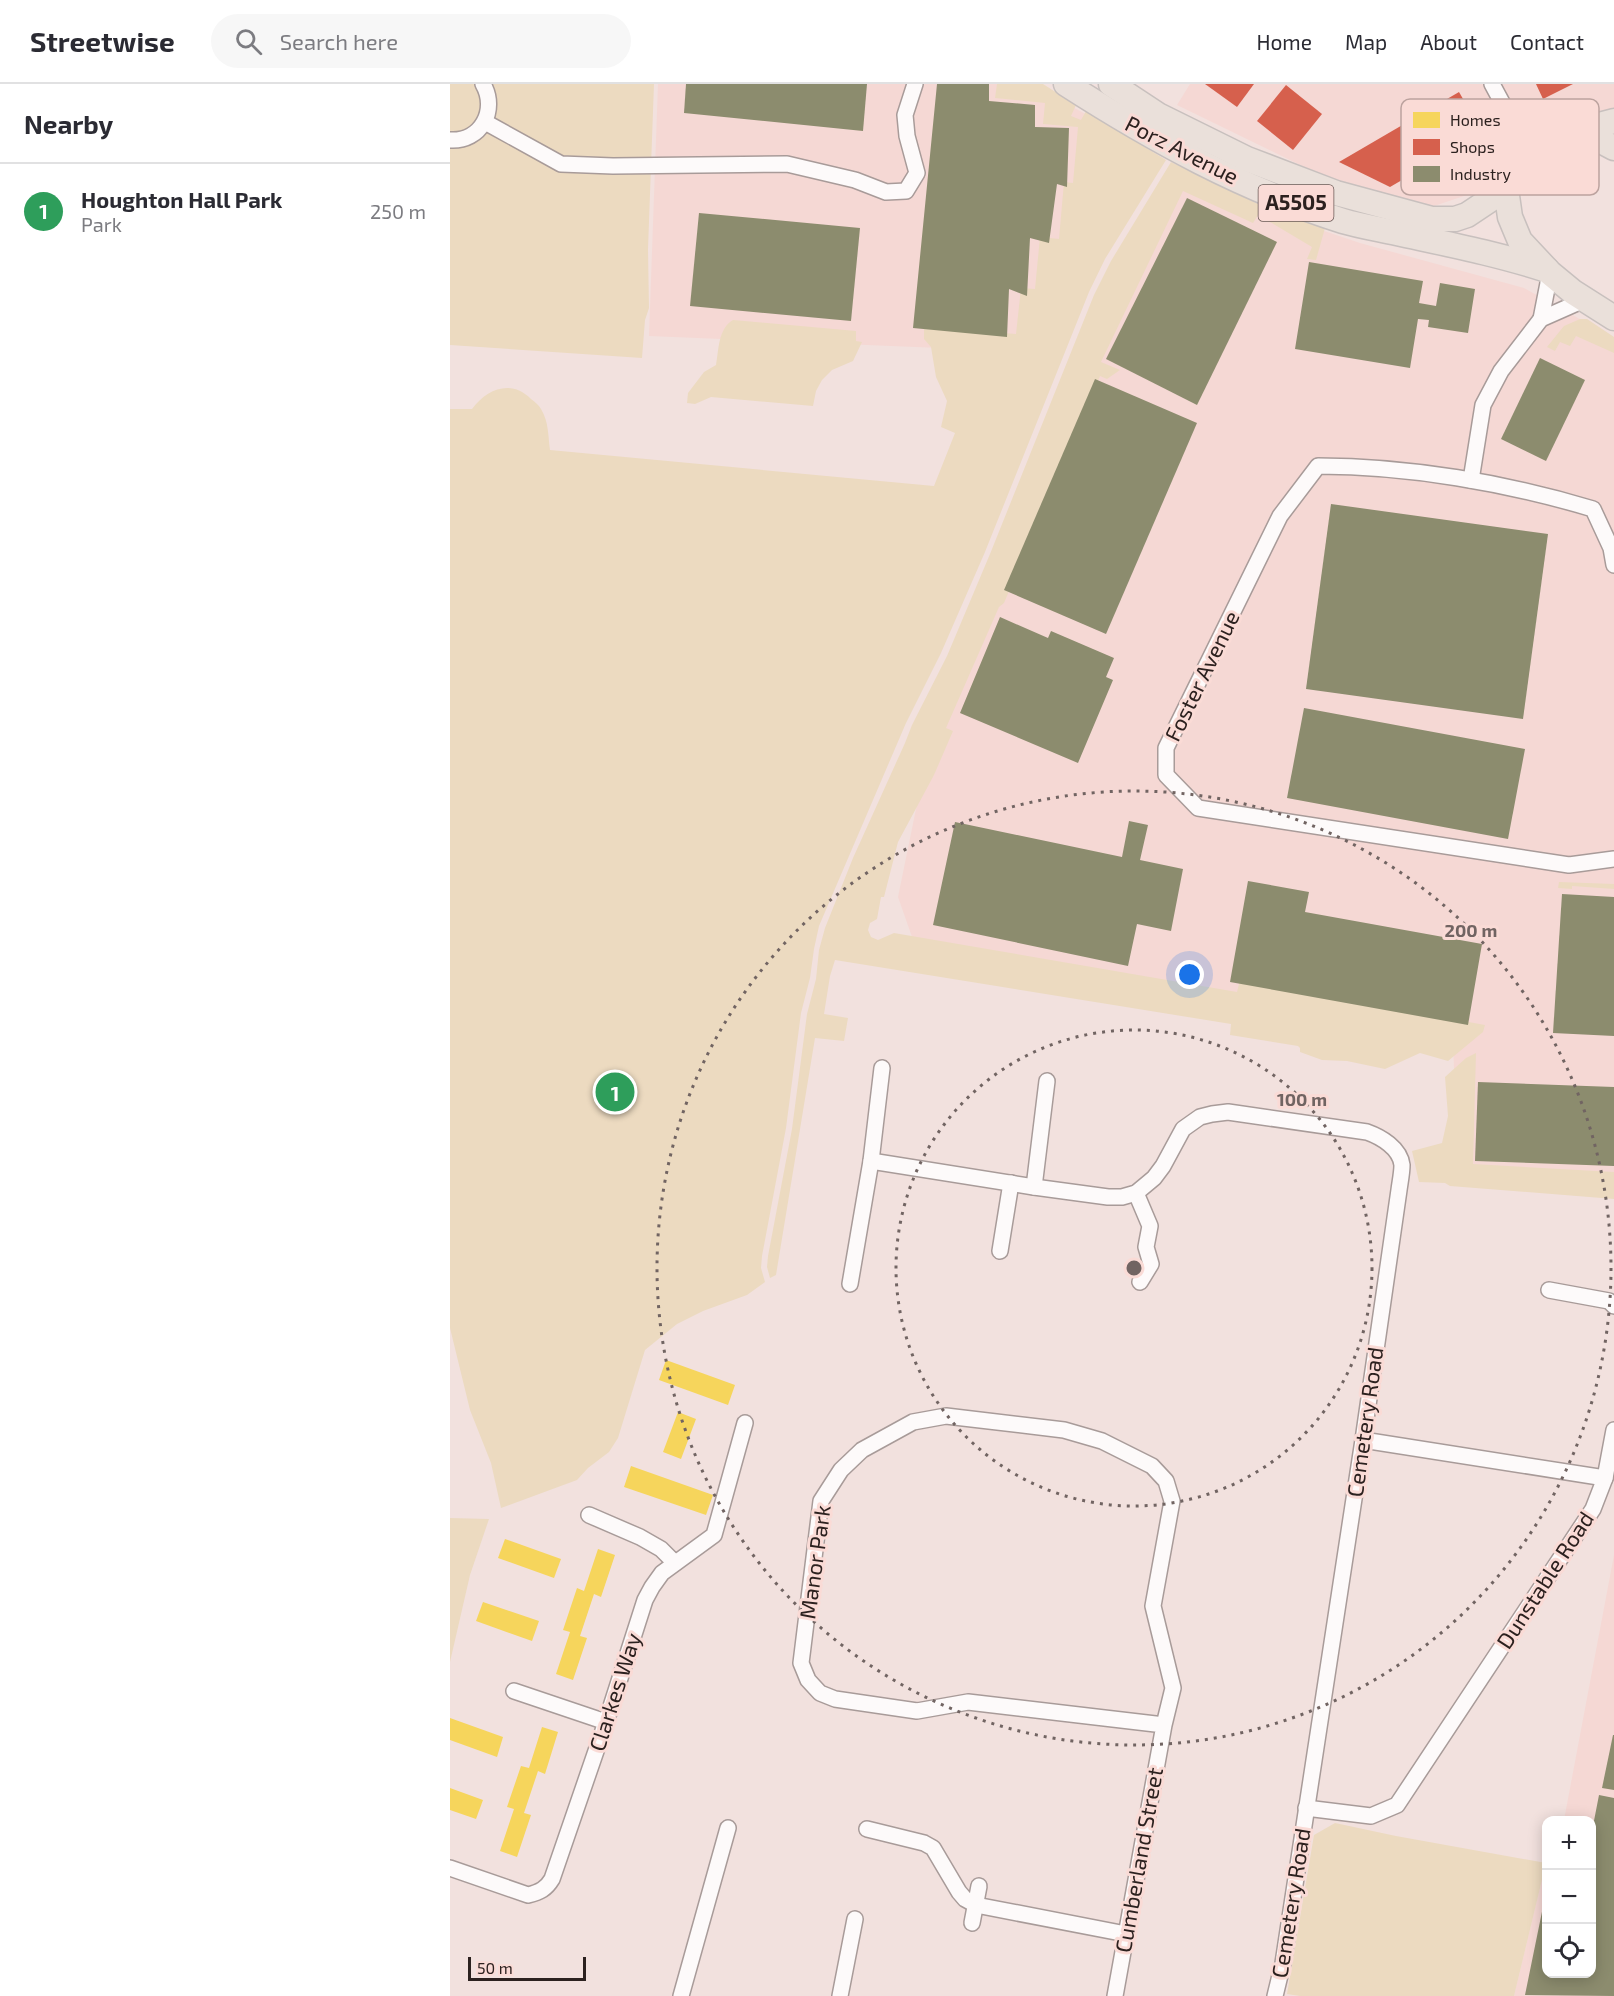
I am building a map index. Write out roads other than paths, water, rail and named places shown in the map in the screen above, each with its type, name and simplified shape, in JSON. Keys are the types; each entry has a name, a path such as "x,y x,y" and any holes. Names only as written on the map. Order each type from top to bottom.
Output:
{"main road":[{"name":"Porz Avenue","path":"1066,84 1130,125 1190,158 1267,193 1344,221 1515,259 1549,271"},
{"name":"Porz Avenue","path":"1111,84 1158,115 1247,159 1336,193 1432,219 1455,219 1467,215 1497,195"},
{"path":"1599,125 1614,121"},
{"path":"1599,140 1614,148"},
{"name":"A5505","path":"1507,195 1510,217 1520,241 1549,271 1584,300 1614,318"}],"street":[{"path":"450,140 468,138 485,122 489,110 489,98 483,84"},
{"path":"485,122 561,164 613,166 787,164 855,180 886,192 906,191 917,173 907,136 905,115 915,84"},
{"path":"1492,84 1500,99"},
{"path":"1471,480 1484,405 1501,371 1541,319 1549,271"},
{"path":"1541,319 1584,300"},
{"name":"Foster Avenue","path":"1614,565 1611,548 1593,509 1560,499 1471,480 1354,466 1318,466 1280,516 1167,748 1166,775 1198,808 1569,865 1614,860"},
{"path":"850,1284 871,1161 882,1068"},
{"path":"1034,1187 1047,1081"},
{"name":"Cemetery Road","path":"1136,1193 1163,1167 1184,1130 1200,1117 1228,1112 1367,1132 1380,1137 1391,1146 1402,1163 1363,1440 1283,1963 1275,1996"},
{"path":"871,1161 1108,1197 1122,1197 1136,1193 1149,1226 1146,1247 1151,1264 1140,1281"},
{"path":"1000,1251 1011,1183"},
{"path":"1549,1290 1609,1302 1614,1306"},
{"name":"Manor Park","path":"946,1416 1064,1430 1102,1442 1152,1466 1166,1481 1172,1501 1153,1606 1173,1688 1164,1725 968,1702 916,1711 835,1699 820,1693 808,1680 801,1663 821,1501 841,1470 862,1450 913,1422 946,1416"},
{"name":"Clarkes Way","path":"450,1868 528,1895 547,1887 552,1879 606,1722 645,1600 662,1573 714,1535 746,1423"},
{"path":"1605,1478 1614,1430"},
{"name":"Dunstable Road","path":"1306,1808 1371,1816 1396,1805 1593,1509 1605,1478 1363,1440"},
{"path":"590,1515 640,1537 661,1549 675,1563"},
{"path":"514,1691 606,1722"},
{"name":"Cumberland Street","path":"1115,1996 1164,1725"},
{"path":"681,1996 728,1828"},
{"path":"867,1829 924,1843 933,1848 959,1892 965,1899 976,1905 1126,1934"},
{"path":"972,1923 979,1886"},
{"path":"840,1996 855,1919"}],"place":[{"name":"Houghton Hall Park","path":"615,1092"}]}
